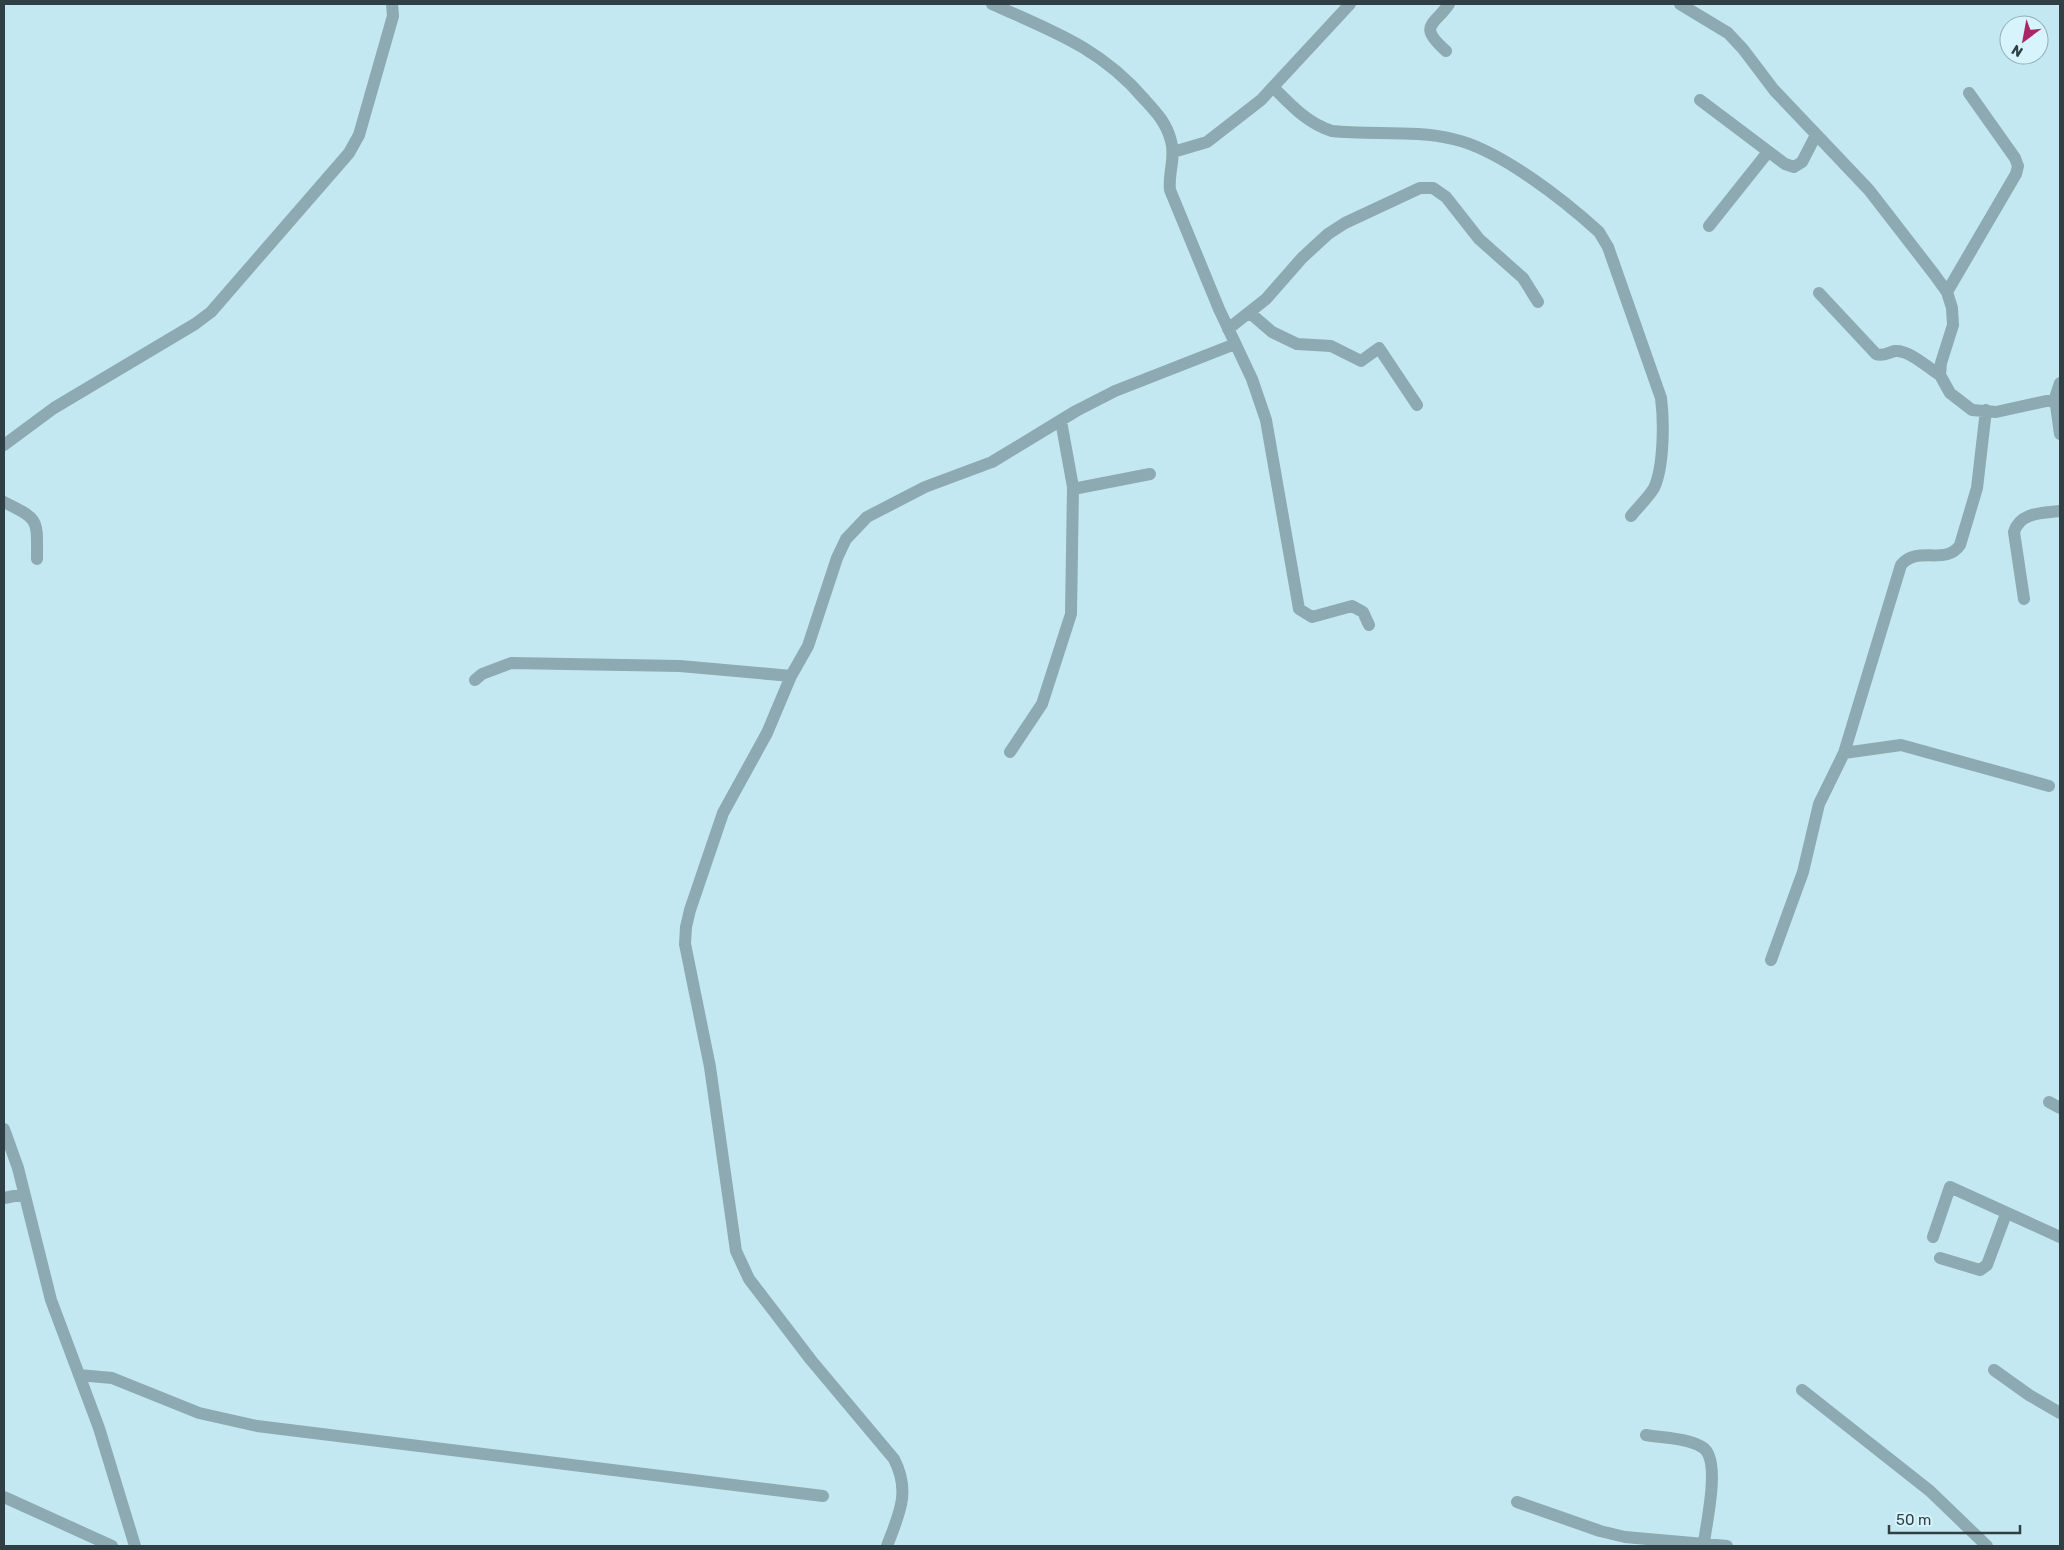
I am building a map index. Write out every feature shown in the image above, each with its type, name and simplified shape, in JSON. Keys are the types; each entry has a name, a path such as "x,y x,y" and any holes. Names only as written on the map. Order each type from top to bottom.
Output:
{"street":[{"path":"4,445 54,408 195,324 210,312 337,170 359,135 392,16 392,4"},
{"path":"992,4 1070,39 1111,64 1130,82 1162,119 1169,132 1173,152 1168,178 1170,190 1228,328 1252,378 1266,420 1299,609 1312,617 1352,606 1363,612 1369,625"},
{"path":"1173,152 1207,142 1261,100 1350,4"},
{"path":"1446,51 1436,42 1430,30 1430,24 1449,4"},
{"path":"1680,4 1728,32 1774,90 1869,190 1947,292 1952,308 1953,325 1941,363 1940,375"},
{"path":"1273,87 1306,119 1332,131 1453,138 1489,152 1507,162 1585,219 1599,232 1612,257 1661,398 1664,415 1658,478 1653,490 1631,516"},
{"path":"1947,292 2016,174 2018,166 2015,158 1969,93"},
{"path":"1700,100 1784,164 1794,167 1802,162 1816,135"},
{"path":"1709,226 1768,152"},
{"path":"1228,328 1250,313 1328,234 1345,223 1420,188 1433,188 1446,197 1479,239 1523,278 1538,302"},
{"path":"1819,293 1876,354 1880,356 1897,351 1906,354 1940,375 1950,393 1959,402 1972,410 1996,412 2058,398"},
{"path":"1250,313 1272,332 1297,344 1331,346 1361,361 1379,348 1418,405"},
{"path":"887,1546 903,1498 904,1485 901,1471 894,1458 810,1360 749,1279 736,1251 710,1067 685,944 690,910 723,814 767,733 791,676 808,646 837,558 855,527 867,517 925,487 992,462 1060,421 1115,392 1235,344"},
{"path":"2060,383 2058,398 2060,434"},
{"path":"1771,960 1803,872 1819,804 1844,754 1901,565 1906,557 1916,555 1948,555 1956,552 1960,545 1977,488 1986,410"},
{"path":"1010,752 1042,704 1067,632 1071,614 1073,489 1060,421"},
{"path":"1073,489 1150,474"},
{"path":"4,502 33,518 37,527 38,559"},
{"path":"2024,599 2014,532 2016,526 2023,518 2060,510"},
{"path":"474,680 482,674 511,663 680,666 791,676"},
{"path":"1844,754 1901,745 2049,786"},
{"path":"4,1129 24,1194 51,1300 99,1428 135,1546"},
{"path":"1933,1237 1950,1188 2060,1237"},
{"path":"4,1198 24,1194"},
{"path":"1940,1258 1980,1270 1987,1265 2006,1214"},
{"path":"1994,1370 2029,1396 2060,1412"},
{"path":"78,1375 112,1378 198,1413 257,1426 823,1496"},
{"path":"1802,1390 1930,1491 1987,1546"},
{"path":"1646,1435 1695,1443 1705,1448 1711,1459 1713,1476 1704,1543"},
{"path":"4,1498 112,1546"},
{"path":"1517,1502 1600,1531 1622,1542 1704,1543 1727,1546"}]}
